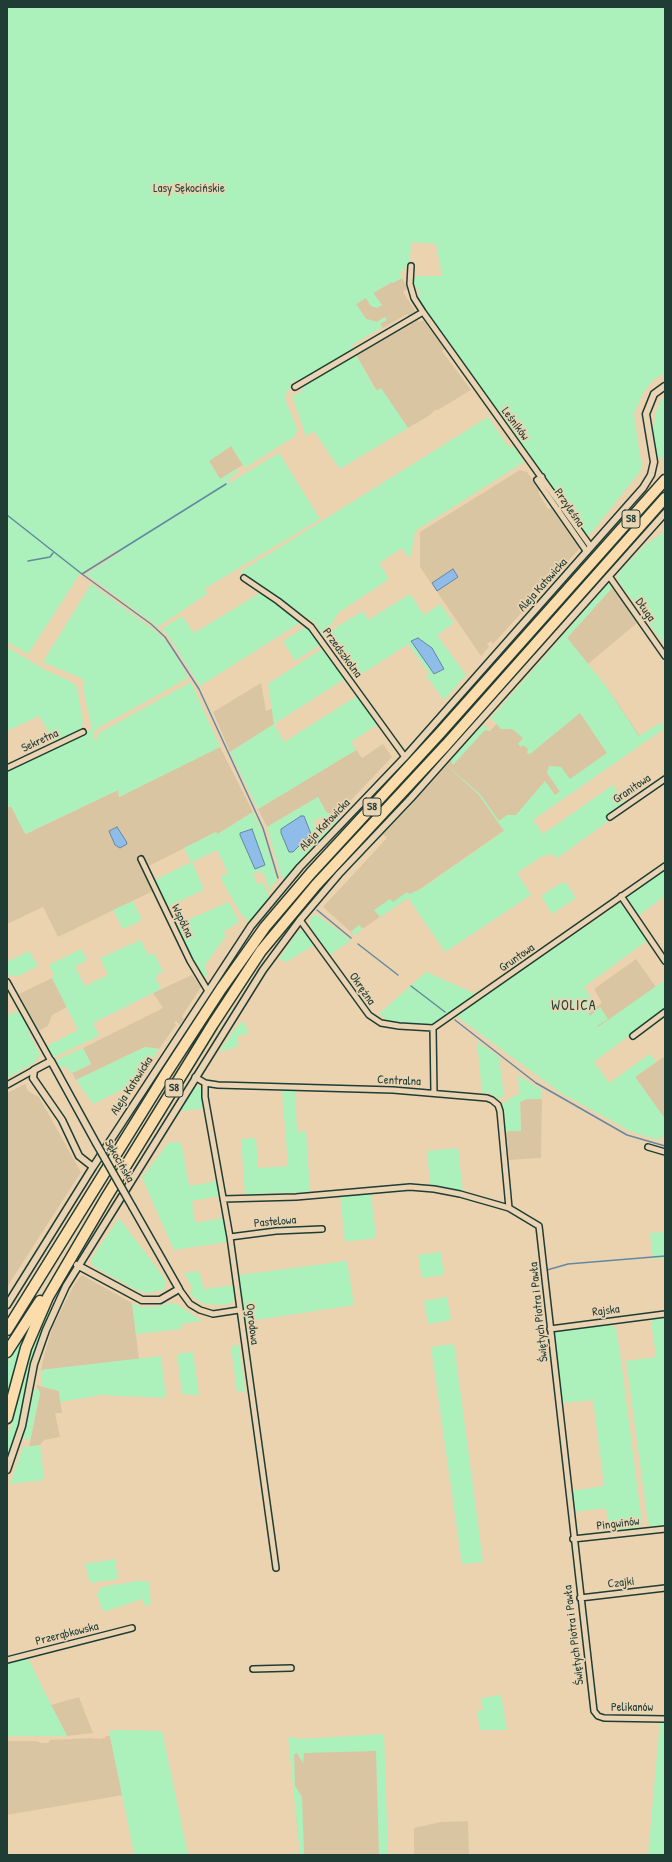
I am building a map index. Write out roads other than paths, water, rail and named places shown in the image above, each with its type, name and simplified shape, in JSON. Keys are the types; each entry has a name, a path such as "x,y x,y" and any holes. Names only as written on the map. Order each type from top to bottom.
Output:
{"highway":[{"name":"S8","path":"7,1330 167,1072 225,984 265,927 311,873 445,729 665,480"},
{"name":"S8","path":"7,1352 89,1225 213,1024 261,952 316,885 446,745 665,498"},
{"path":"7,1418 22,1361 34,1325 48,1297 89,1225"}],"street":[{"name":"Leśników","path":"411,266 410,284 414,298 422,312 476,390 542,477 589,550"},
{"path":"295,387 422,312"},
{"name":"Aleja Katowicka","path":"7,1305 93,1167 251,926 300,867 405,757 643,488 651,475 654,462 646,414 654,394 665,386"},
{"path":"7,1470 22,1426 34,1364 58,1302 78,1265 263,970 300,920 339,874 411,798 665,513"},
{"name":"Długa","path":"609,576 665,656"},
{"name":"Przedszkolna","path":"244,578 278,601 311,627 405,757"},
{"name":"Sekretna","path":"7,768 83,732"},
{"name":"Granitowa","path":"610,817 665,779"},
{"name":"Wspólna","path":"141,859 190,960 208,991"},
{"name":"Gruntowa","path":"433,1028 665,866"},
{"path":"621,896 665,961"},
{"name":"Okrężna","path":"300,920 369,1015 381,1023 399,1026 433,1028"},
{"name":"Sękocińska","path":"7,982 179,1289 190,1304 200,1310 213,1314 239,1310"},
{"path":"633,1036 665,1012"},
{"path":"433,1028 434,1093"},
{"path":"7,1085 51,1061"},
{"path":"34,1070 33,1078 62,1120 79,1156 93,1167"},
{"path":"195,1077 204,1083"},
{"name":"Centralna","path":"204,1083 434,1093 487,1098 498,1105 500,1111 510,1208"},
{"name":"Ogrodowa","path":"204,1083 205,1097 230,1237 276,1568"},
{"path":"648,1147 665,1152"},
{"name":"Świętych Piotra i Pawła","path":"223,1199 296,1197 410,1187 460,1194 510,1208 537,1225 540,1229 573,1539 593,1708 598,1716"},
{"name":"Pastelowa","path":"230,1237 276,1231 322,1229"},
{"path":"78,1265 142,1300 160,1300 179,1289"},
{"name":"Rajska","path":"550,1329 665,1314"},
{"name":"Pingwinów","path":"573,1539 665,1528"},
{"name":"Czajki","path":"580,1598 665,1588"},
{"name":"Przerąbkowska","path":"7,1660 132,1628"},
{"path":"253,1669 291,1668"},
{"name":"Pelikanów","path":"598,1716 604,1718 665,1719"}],"water":[{"path":"453,569 458,577 437,591 432,583"},
{"path":"418,638 432,648 444,669 434,674 411,641"},
{"path":"301,816 304,816 311,834 293,852 289,852 281,833 281,829"},
{"path":"117,827 127,844 120,848 115,845 109,831"},
{"path":"252,829 265,865 255,869 240,835 240,833"}],"waterway":[{"path":"82,574 226,484"},
{"path":"7,515 82,574 151,624 165,637 199,689 263,828 278,878"},
{"path":"28,561 50,557 53,553"},
{"path":"317,910 351,938"},
{"path":"358,944 398,975"},
{"path":"411,986 445,1012"},
{"path":"455,1020 536,1083 627,1135 665,1146"},
{"path":"547,1270 568,1264 665,1256"}],"district":[{"name":"WOLICA","path":"574,1006"}],"park label":[{"name":"Lasy Sękocińskie","path":"189,189"}]}
